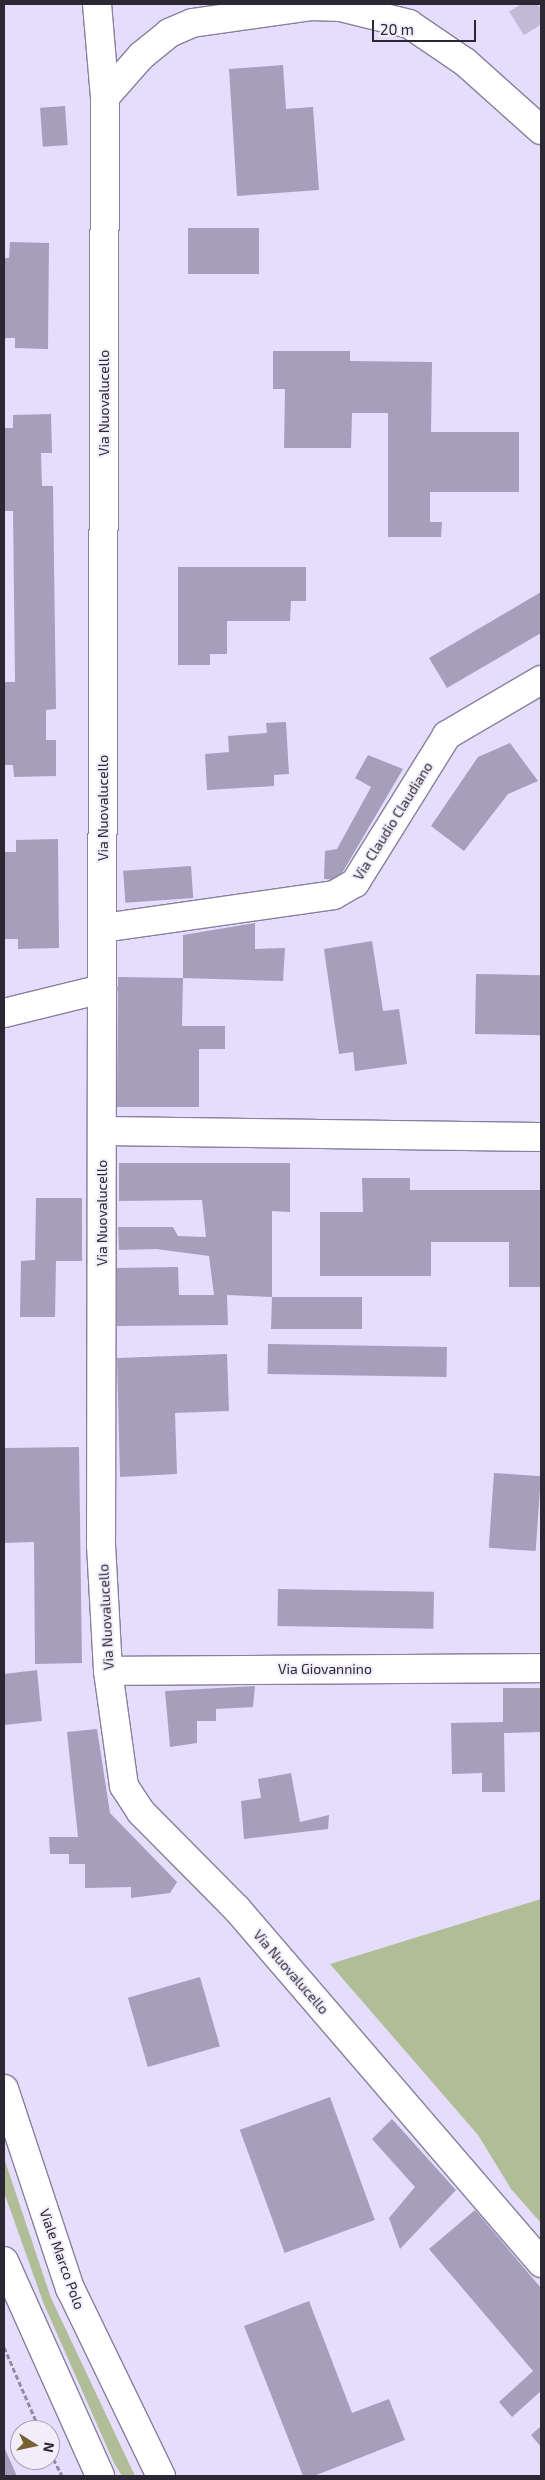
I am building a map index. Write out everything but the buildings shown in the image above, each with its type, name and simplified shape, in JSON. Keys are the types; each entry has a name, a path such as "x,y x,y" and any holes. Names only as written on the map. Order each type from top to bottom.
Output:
{"main road":[{"name":"Via Nuovalucello","path":"97,4 105,97 101,1545 108,1671 124,1786 141,1812 237,1909 541,2263"},
{"path":"105,97 148,50 169,33 192,23 311,6 340,7 409,24 465,62 541,130"},
{"name":"Via Claudio Claudiano","path":"103,928 334,895 355,883 447,735 541,680"},
{"path":"4,1012 102,989"},
{"path":"102,1131 541,1137"},
{"name":"Via Giovannino","path":"108,1671 541,1668"},
{"name":"Viale Marco Polo","path":"4,2088 70,2288 162,2476"},
{"path":"4,2261 100,2476"}],"path":[{"path":"4,2347 36,2420"}],"green space":[{"path":"541,1899 541,2223 511,2189 478,2135 330,1964"},
{"path":"4,2158 51,2298 135,2476 122,2476 114,2463 43,2302 4,2192"}],"tunnel":[{"path":"521,4 541,36"}]}
